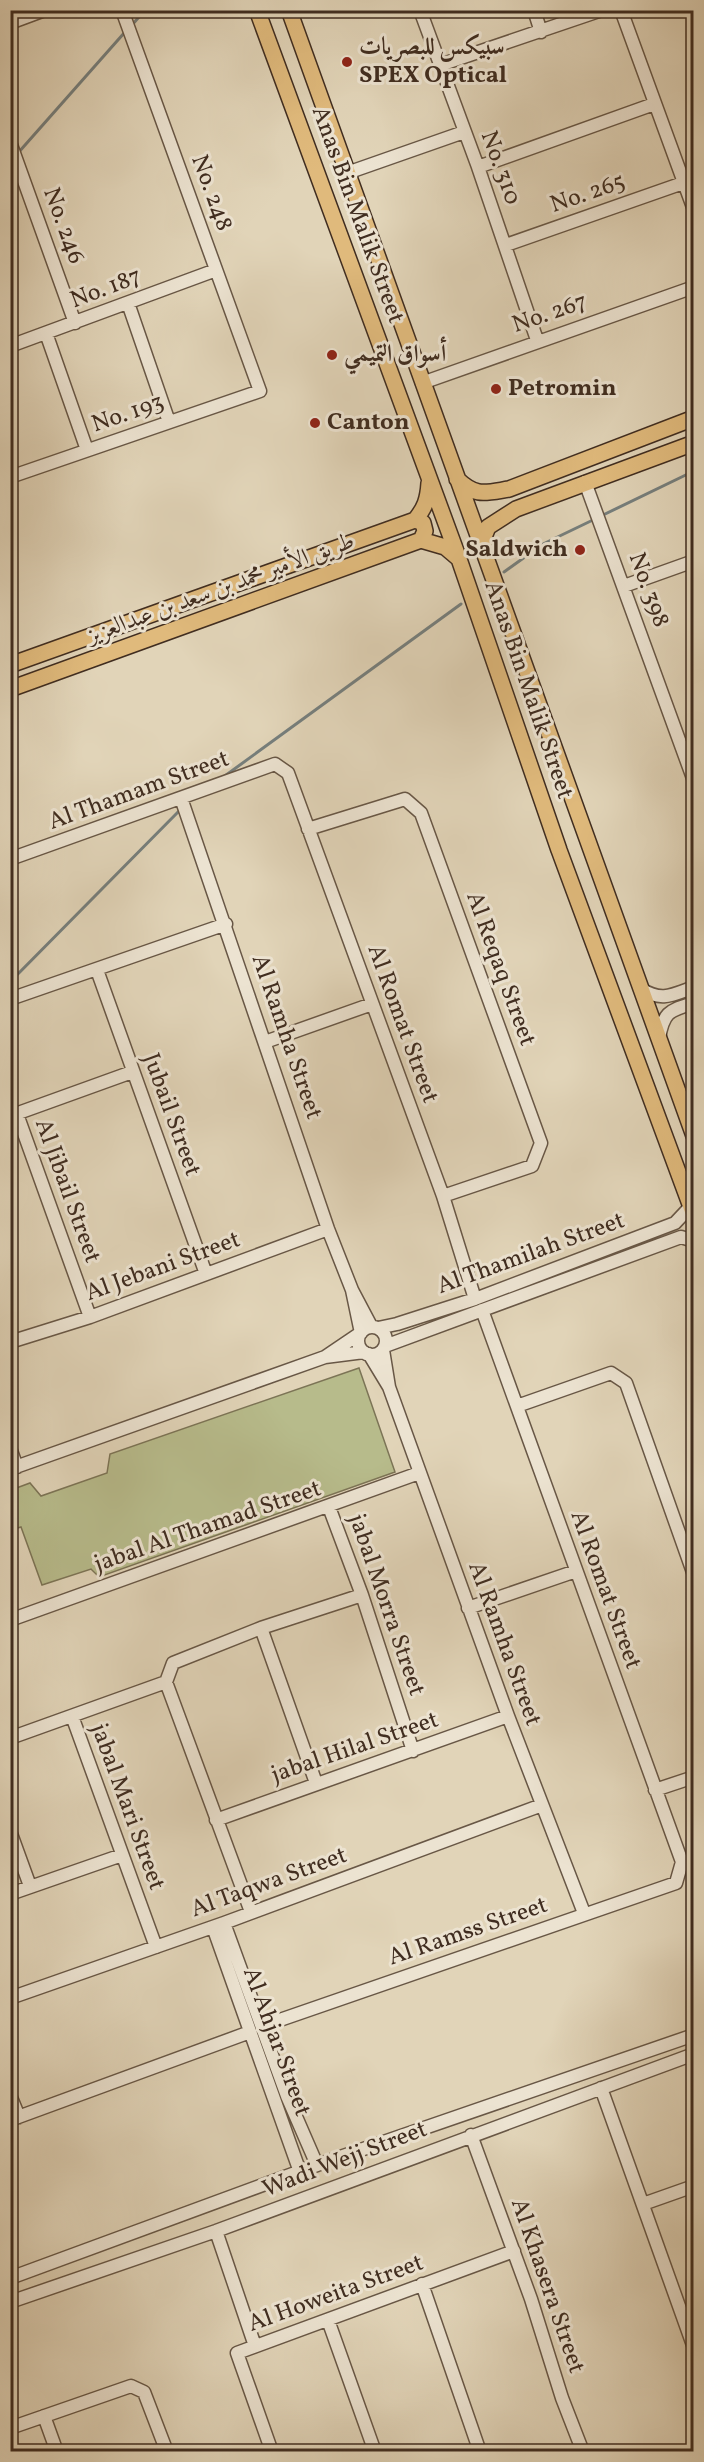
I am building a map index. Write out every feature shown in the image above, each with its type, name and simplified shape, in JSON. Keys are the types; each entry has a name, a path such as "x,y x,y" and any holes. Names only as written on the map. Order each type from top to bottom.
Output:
{"main road":[{"name":"Anas Bin Malik Street","path":"256,10 429,477 559,850 692,1210"},
{"name":"Anas Bin Malik Street","path":"289,10 693,1136"},
{"path":"455,477 470,491 478,493 509,489 693,418"},
{"path":"484,557 484,537 488,527 516,509 693,443"},
{"path":"429,477 429,496 424,510 415,520 423,523 425,531 422,540 445,547 459,560"},
{"path":"509,489 509,501 516,509"},
{"name":"طريق الأمير محمد بن سعد بن عبدالعزيز","path":"10,665 415,520"},
{"name":"طريق الأمير محمد بن سعد بن عبدالعزيز","path":"10,689 422,540"}],"street":[{"path":"10,22 45,10"},
{"name":"No. 248","path":"122,10 260,391"},
{"name":"No. 310","path":"420,10 506,244 537,340"},
{"path":"534,10 541,32"},
{"path":"621,10 693,210"},
{"path":"440,65 600,11"},
{"path":"478,166 654,104"},
{"path":"347,173 464,132"},
{"name":"No. 246","path":"10,142 75,323"},
{"name":"No. 265","path":"506,244 683,183"},
{"name":"No. 187","path":"10,346 216,270"},
{"name":"No. 267","path":"422,383 537,340 693,290"},
{"path":"128,303 170,422"},
{"path":"46,333 87,450"},
{"name":"No. 193","path":"10,477 260,391"},
{"name":"No. 398","path":"585,482 693,781"},
{"path":"624,585 693,561"},
{"name":"Al Thamam Street","path":"10,859 275,765 280,768"},
{"name":"Al Romat Street","path":"280,768 288,772 443,1196 475,1299"},
{"name":"Al Ramha Street","path":"182,798 328,1229 367,1330"},
{"name":"Al Reqaq Street","path":"308,829 405,799 421,813 541,1143 532,1166 443,1196"},
{"path":"10,999 226,924"},
{"name":"Jubail Street","path":"97,970 206,1274"},
{"path":"641,989 653,996 665,997 690,989"},
{"path":"690,989 679,998 680,1002 691,1004"},
{"path":"266,1042 372,1004"},
{"path":"659,1039 662,1021 670,1011 691,1004"},
{"path":"14,1115 132,1072"},
{"name":"Al Jibail Street","path":"14,1115 90,1317"},
{"name":"Al Thamilah Street","path":"325,1357 367,1330 397,1324 475,1299 675,1223 692,1210"},
{"name":"Al Jebani Street","path":"10,1342 90,1317 328,1229"},
{"name":"Al Thamilah Street","path":"384,1348 681,1238 693,1241"},
{"name":"Al Romat Street","path":"482,1310 682,1862 676,1883"},
{"path":"367,1330 385,1336 388,1387 358,1343 367,1330"},
{"path":"10,1448 14,1468 325,1357 375,1354 384,1348"},
{"path":"517,1406 611,1373 626,1383 693,1575"},
{"name":"Al Ramha Street","path":"388,1387 508,1716 584,1913"},
{"name":"jabal Al Thamad Street","path":"10,1620 419,1473"},
{"name":"jabal Morra Street","path":"329,1507 362,1595 413,1751"},
{"path":"468,1608 576,1571"},
{"path":"251,1912 166,1682 173,1663 261,1628 362,1595"},
{"path":"261,1628 316,1783"},
{"path":"10,1738 166,1682"},
{"name":"jabal Mari Street","path":"72,1716 156,1947"},
{"name":"jabal Hilal Street","path":"216,1820 508,1716"},
{"path":"655,1791 693,1777"},
{"name":"Al Taqwa Street","path":"10,1998 218,1925 542,1805"},
{"path":"10,1831 30,1886"},
{"path":"10,1894 122,1855"},
{"name":"Al Ramss Street","path":"274,2022 676,1883"},
{"name":"Al Ahjar Street","path":"218,1925 260,2019 287,2097 316,2165"},
{"name":"Al Ahjar Street","path":"218,1925 250,2032 300,2172"},
{"path":"260,2019 274,2022 266,2036"},
{"path":"10,2095 15,2119 250,2032"},
{"name":"Wadi Wejj Street","path":"10,2278 316,2165 693,2035"},
{"name":"Wadi Wejj Street","path":"10,2302 216,2230 693,2054"},
{"path":"601,2088 693,2348"},
{"path":"274,2101 287,2097"},
{"name":"Al Khasera Street","path":"471,2135 531,2299 562,2398 583,2451"},
{"path":"643,2204 693,2186"},
{"path":"216,2230 255,2346"},
{"name":"Al Howeita Street","path":"272,2451 237,2353 514,2252"},
{"path":"422,2284 480,2451"},
{"path":"328,2320 375,2451"},
{"path":"10,2428 131,2386 144,2392 167,2451"},
{"path":"44,2416 57,2451"}],"green space":[{"path":"359,1368 395,1472 99,1577 91,1569 42,1585 21,1527 11,1530 11,1490 30,1483 41,1496 107,1473 110,1454"}],"waterway":[{"path":"132,25 145,10"},
{"path":"18,153 125,32"},
{"path":"601,516 694,471"},
{"path":"504,572 543,544 595,519"},
{"path":"222,778 461,604"},
{"path":"10,982 181,809"}],"place":[{"name":"سبيكس للبصريات SPEX Optical","path":"347,62"},
{"name":"أسواق التميمي","path":"332,355"},
{"name":"Petromin","path":"496,389"},
{"name":"Canton","path":"315,423"},
{"name":"Saldwich","path":"580,550"}]}
